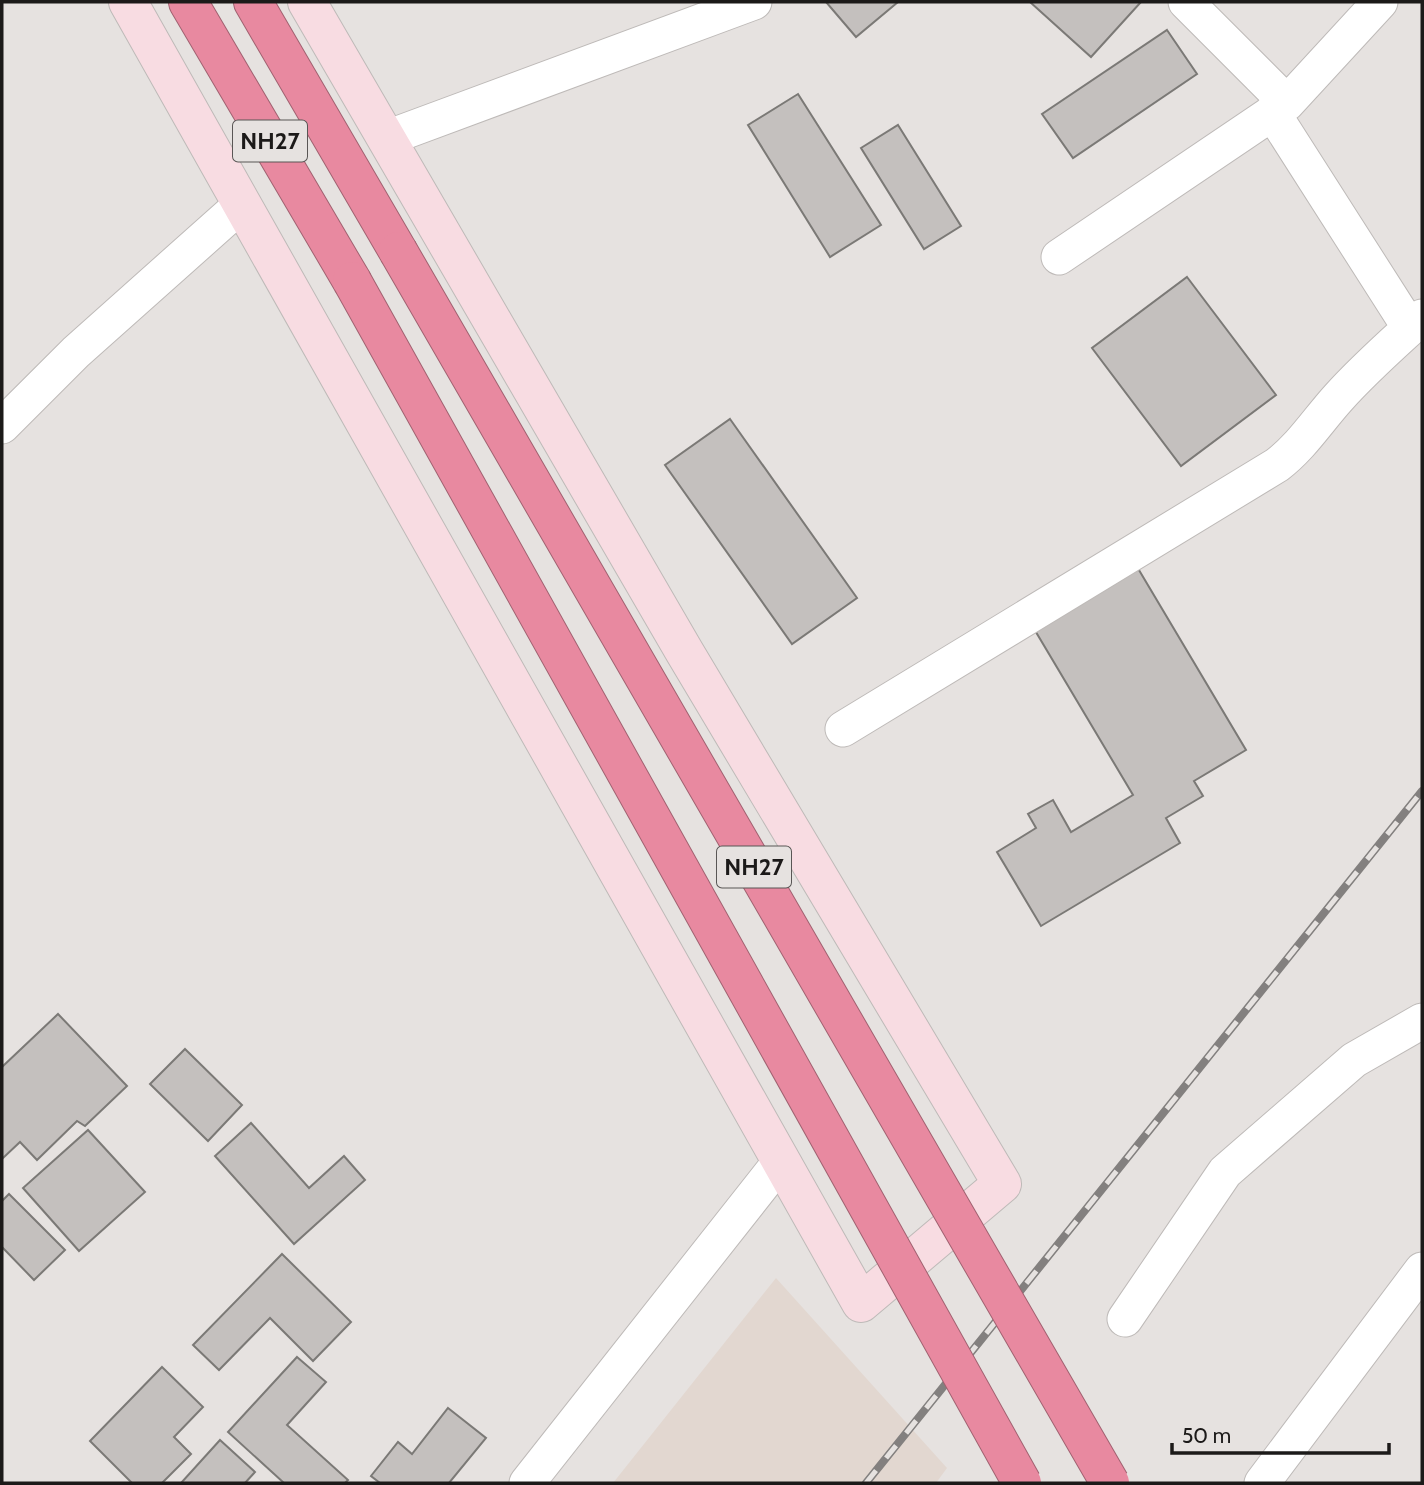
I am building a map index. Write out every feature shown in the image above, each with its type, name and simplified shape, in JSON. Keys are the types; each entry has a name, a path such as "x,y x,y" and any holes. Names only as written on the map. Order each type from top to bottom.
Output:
{"highway":[{"name":"NH27","path":"188,2 352,281 1022,1483"},
{"name":"NH27","path":"253,2 1110,1483"}],"street":[{"path":"128,2 861,1303 1002,1184 684,651 307,2"},
{"path":"387,138 754,2"},
{"path":"843,729 1277,466 1300,447 1319,419 1355,379 1416,323 1280,108 1186,2"},
{"path":"1059,257 1280,108 1380,2"},
{"path":"2,426 76,352 242,204"},
{"path":"1125,1319 1225,1172 1354,1060 1422,1021"},
{"path":"527,1483 781,1161"},
{"path":"1262,1483 1422,1270"}],"shaded area":[{"path":"776,1278 947,1468 936,1483 613,1483"}],"building":[{"path":"826,2 898,2 856,37"},
{"path":"1030,2 1141,2 1091,57"},
{"path":"1167,30 1197,74 1073,158 1042,114"},
{"path":"798,94 881,225 830,257 748,125"},
{"path":"898,125 961,226 924,249 861,148"},
{"path":"1187,277 1276,395 1181,466 1092,348"},
{"path":"730,419 857,598 792,644 665,465"},
{"path":"1133,560 1246,750 1194,781 1203,796 1166,818 1180,843 1041,926 997,852 1036,828 1028,814 1053,800 1071,832 1133,795 1030,622"},
{"path":"58,1014 127,1086 85,1126 77,1121 37,1160 20,1142 2,1159 2,1067"},
{"path":"185,1049 242,1105 208,1141 150,1084"},
{"path":"251,1123 309,1188 344,1156 365,1180 294,1244 215,1156"},
{"path":"88,1130 145,1192 79,1251 23,1188"},
{"path":"9,1194 65,1250 34,1280 2,1247 2,1201"},
{"path":"282,1254 351,1322 313,1361 270,1318 219,1370 193,1345"},
{"path":"297,1357 326,1382 287,1425 348,1480 345,1483 284,1483 228,1432"},
{"path":"162,1367 203,1407 174,1437 191,1454 162,1483 132,1483 90,1441"},
{"path":"448,1408 486,1438 449,1483 380,1483 371,1476 398,1442 412,1454"},
{"path":"220,1440 255,1472 245,1483 181,1483"}],"railway":[{"path":"866,1483 1422,791"}]}
